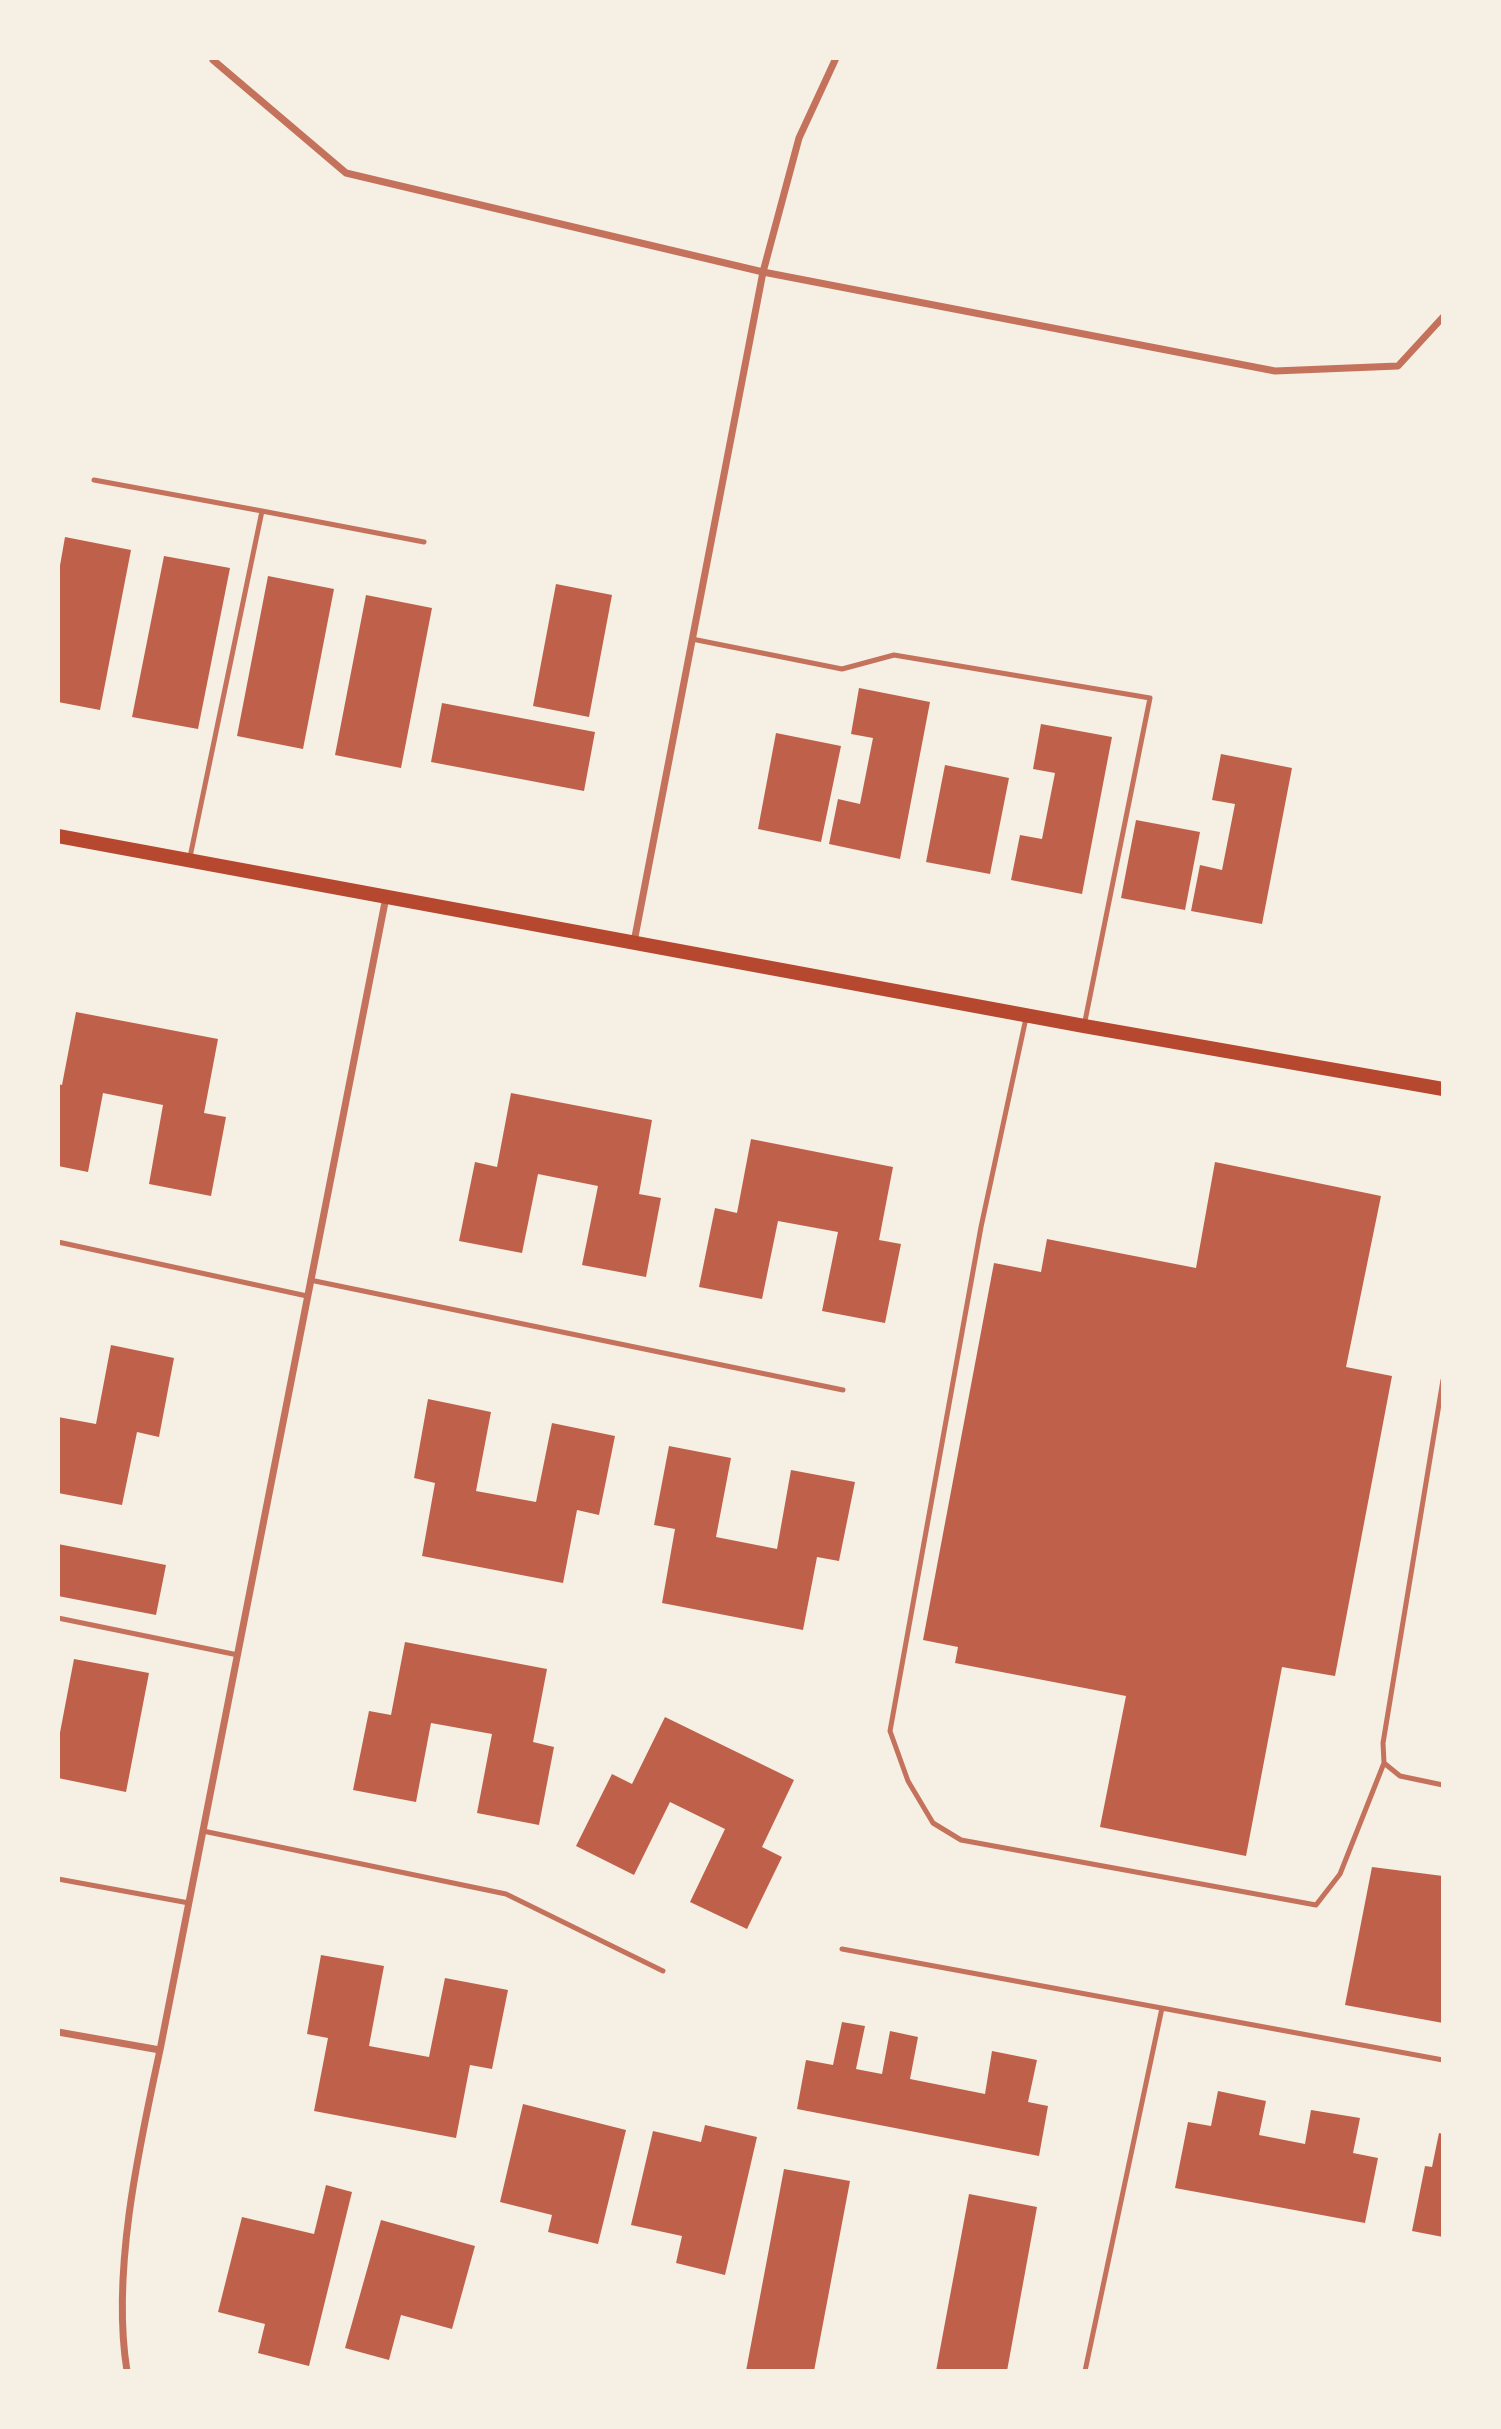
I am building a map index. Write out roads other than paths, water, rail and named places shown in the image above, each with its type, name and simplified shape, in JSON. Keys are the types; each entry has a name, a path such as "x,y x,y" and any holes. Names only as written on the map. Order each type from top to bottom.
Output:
{"main road":[{"path":"58,836 1084,1026 1443,1089"}],"street":[{"path":"634,943 764,272 799,138 836,58"},
{"path":"213,60 346,173 764,272 1275,371 1398,366 1443,317"},
{"path":"127,2371 122,2343 126,2258 136,2158 160,2050 386,897"},
{"path":"58,2032 160,2050"}],"lane":[{"path":"94,480 424,542"},
{"path":"189,861 262,511"},
{"path":"692,639 842,669 894,655 1150,698 1084,1026"},
{"path":"1026,1014 981,1227 890,1731 908,1781 933,1823 961,1840 1316,1905 1340,1874 1384,1763 1383,1743 1443,1380"},
{"path":"58,1242 307,1296"},
{"path":"310,1280 844,1390"},
{"path":"58,1618 237,1655"},
{"path":"1384,1763 1400,1776 1443,1784"},
{"path":"203,1831 506,1894 663,1971"},
{"path":"58,1879 189,1903"},
{"path":"842,1949 1443,2060"},
{"path":"1085,2371 1162,2008"}]}
